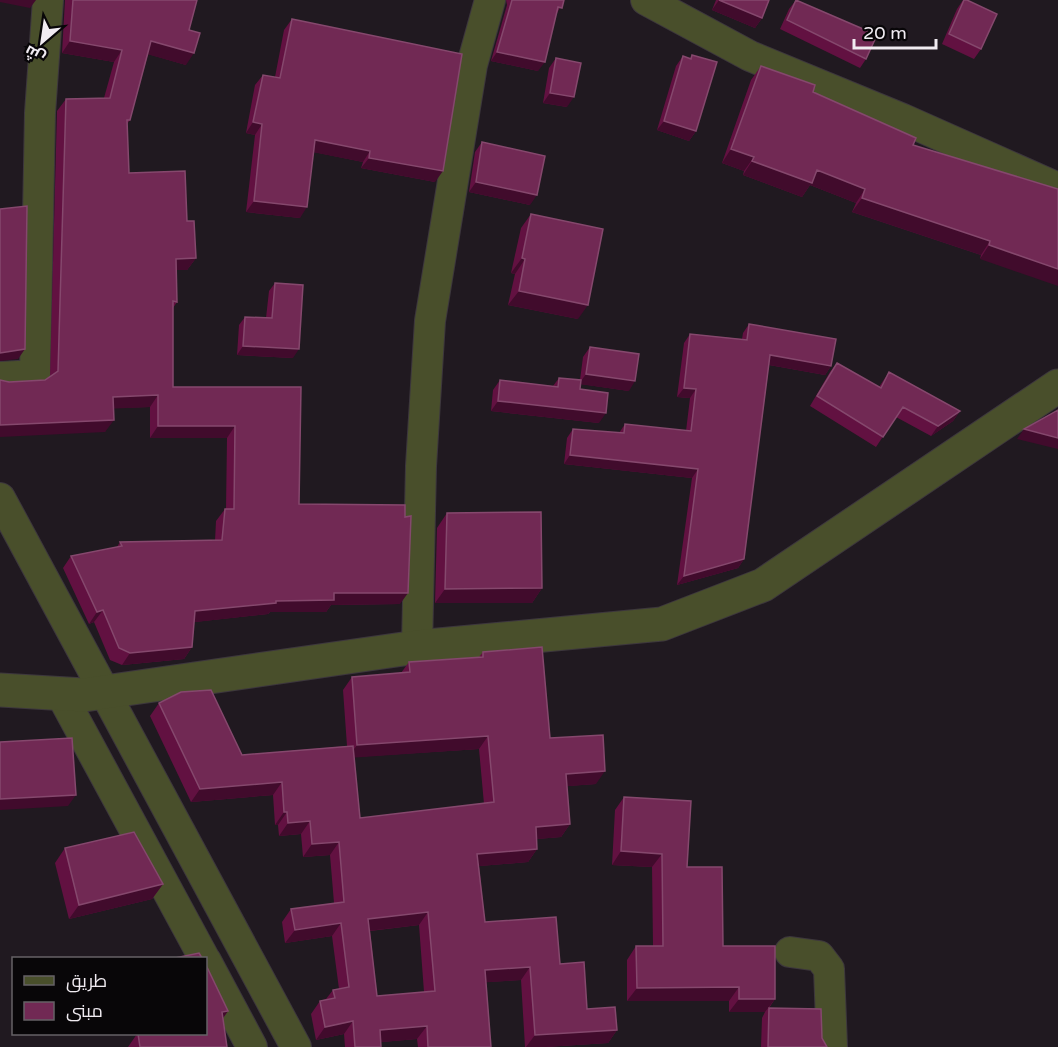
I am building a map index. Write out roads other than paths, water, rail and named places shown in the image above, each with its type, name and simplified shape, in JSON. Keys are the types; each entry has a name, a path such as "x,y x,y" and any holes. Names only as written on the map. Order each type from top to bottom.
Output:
{"street":[{"path":"0,376 35,375 40,113 48,0"},
{"path":"417,647 421,466 430,321 472,65 490,0"},
{"path":"646,0 750,56 903,119 1058,188"},
{"path":"0,690 62,694 105,692 417,647 662,624 763,585 1058,386"},
{"path":"0,498 296,1047"},
{"path":"62,694 203,957"},
{"path":"790,952 819,956 829,969 832,1047"},
{"path":"207,964 252,1047"}]}
